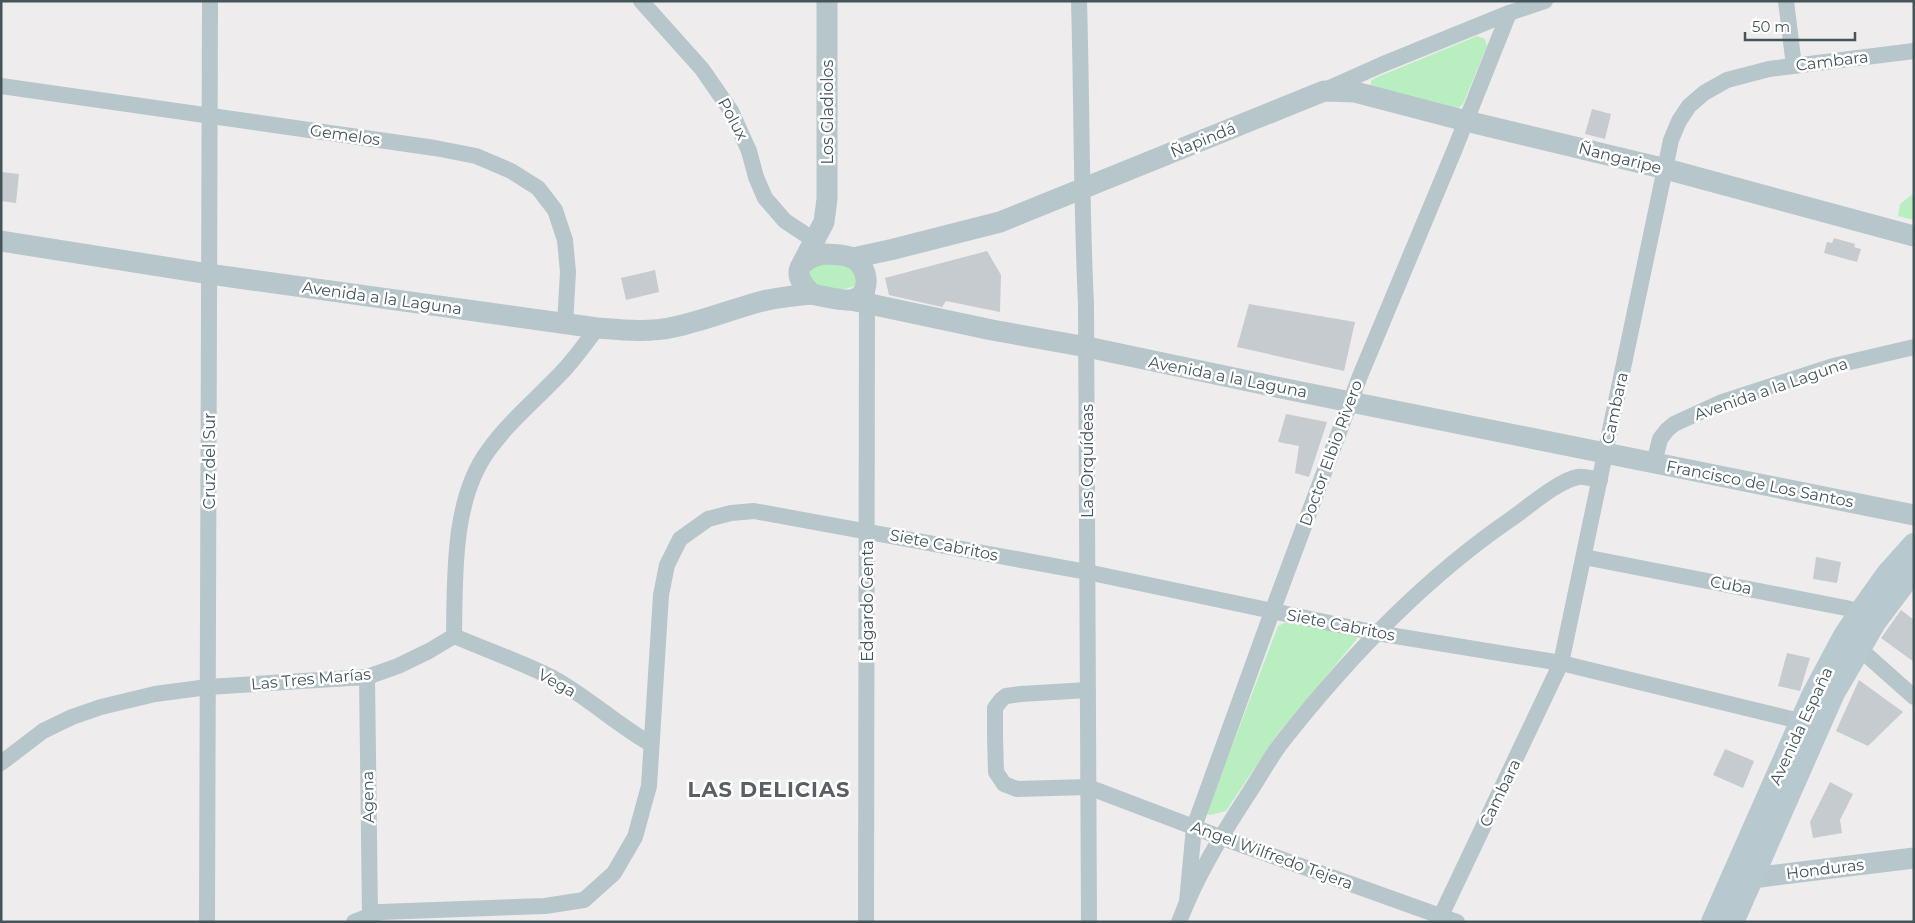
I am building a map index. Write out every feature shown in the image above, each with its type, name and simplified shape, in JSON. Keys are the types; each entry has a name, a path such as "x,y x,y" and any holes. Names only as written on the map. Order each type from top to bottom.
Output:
{"main road":[{"name":"Avenida España","path":"1713,922 1745,871 1810,723 1813,696 1852,642 1868,616 1888,574 1914,544"},
{"name":"Avenida España","path":"1868,616 1914,569"},
{"name":"Avenida España","path":"1732,922 1745,871"}],"street":[{"name":"Cruz del Sur","path":"207,922 210,1"},
{"name":"Polux","path":"641,1 702,69 727,104 749,151 756,177 765,198 785,222 819,231"},
{"name":"Los Gladiolos","path":"801,267 819,231 827,199 827,1"},
{"name":"Las Orquídeas","path":"1079,1 1084,189 1082,225 1087,347 1089,922"},
{"name":"Ñapindá","path":"848,257 912,245 1000,222 1324,91 1381,65 1509,13 1545,1"},
{"path":"1786,1 1794,66"},
{"name":"Doctor Elbio Rivero","path":"1186,902 1194,827 1272,612 1350,402 1509,13"},
{"name":"Cambara","path":"1439,919 1561,663 1666,169 1668,151 1679,121 1689,106 1704,93 1727,80 1794,66 1914,51"},
{"name":"Gemelos","path":"1,86 435,148 476,156 511,170 538,188 555,210 565,240 568,272 565,324"},
{"name":"Ñangaripe","path":"1324,91 1355,92 1666,169 1914,236"},
{"path":"819,231 848,257 865,269 867,280 865,290 859,302 812,294 803,285 801,267 814,256 825,254 848,257"},
{"name":"Avenida a la Laguna","path":"1,241 210,274 565,324 639,331 672,328 760,301 812,294"},
{"name":"Avenida a la Laguna","path":"760,301 801,267"},
{"name":"Avenida a la Laguna","path":"859,302 1606,453"},
{"name":"Edgardo Genta","path":"859,302 867,531 866,922"},
{"path":"454,636 456,576 461,520 471,481 487,451 514,420 583,349 597,328"},
{"name":"Avenida a la Laguna","path":"1654,463 1660,439 1666,430 1674,424 1722,402 1833,366 1914,347"},
{"name":"Francisco de Los Santos","path":"1606,453 1914,515"},
{"path":"1179,922 1186,902 1220,837 1281,743 1356,654 1410,599 1445,568 1521,512 1565,481 1579,477 1600,480"},
{"name":"Siete Cabritos","path":"354,922 380,912 460,916 584,900 614,873 635,837 649,786 661,595 667,565 680,539 708,519 731,513 754,512 867,531 1087,572 1377,634 1561,663 1810,723"},
{"name":"Cuba","path":"1584,557 1868,616"},
{"name":"Las Tres Marías","path":"1,763 43,731 72,717 101,707 155,694 208,687 367,677 398,666 430,651 454,636"},
{"name":"Vega","path":"454,636 553,678 627,730 652,744"},
{"path":"1852,642 1914,697"},
{"name":"Agena","path":"367,677 370,916"},
{"path":"1088,690 1006,696 995,708 996,772 1004,784 1017,789 1088,787"},
{"name":"Angel Wilfredo Tejera","path":"1088,787 1439,919 1457,922"},
{"name":"Honduras","path":"1745,871 1760,877 1914,858"}],"green space":[{"path":"1477,36 1485,39 1487,46 1463,104 1458,108 1371,86 1371,81 1375,78"},
{"path":"1914,193 1914,220 1898,216 1900,204"},
{"path":"823,262 852,266 860,281 846,289 819,288 808,276 810,270"},
{"path":"1286,622 1356,636 1357,639 1276,736 1226,811 1211,815 1206,814 1278,626"}],"building":[{"path":"1592,109 1611,114 1605,139 1585,134"},
{"path":"1,172 19,174 16,203 1,201"},
{"path":"1834,238 1855,244 1854,247 1861,249 1857,262 1824,253 1827,242 1832,243"},
{"path":"987,251 1001,275 1000,312 946,301 942,307 889,295 885,278"},
{"path":"655,270 659,292 626,300 621,278"},
{"path":"1249,304 1355,322 1344,371 1237,347"},
{"path":"1286,414 1327,422 1309,477 1295,473 1299,446 1278,442"},
{"path":"1816,557 1841,562 1837,583 1813,579"},
{"path":"1901,610 1914,620 1914,662 1881,638"},
{"path":"1787,653 1810,658 1800,691 1778,686"},
{"path":"1859,680 1903,712 1868,746 1836,731"},
{"path":"1725,749 1754,761 1743,788 1713,775"},
{"path":"1830,782 1853,794 1840,820 1842,833 1813,838 1810,822"}],"district":[{"name":"LAS DELICIAS","path":"769,789"}]}
